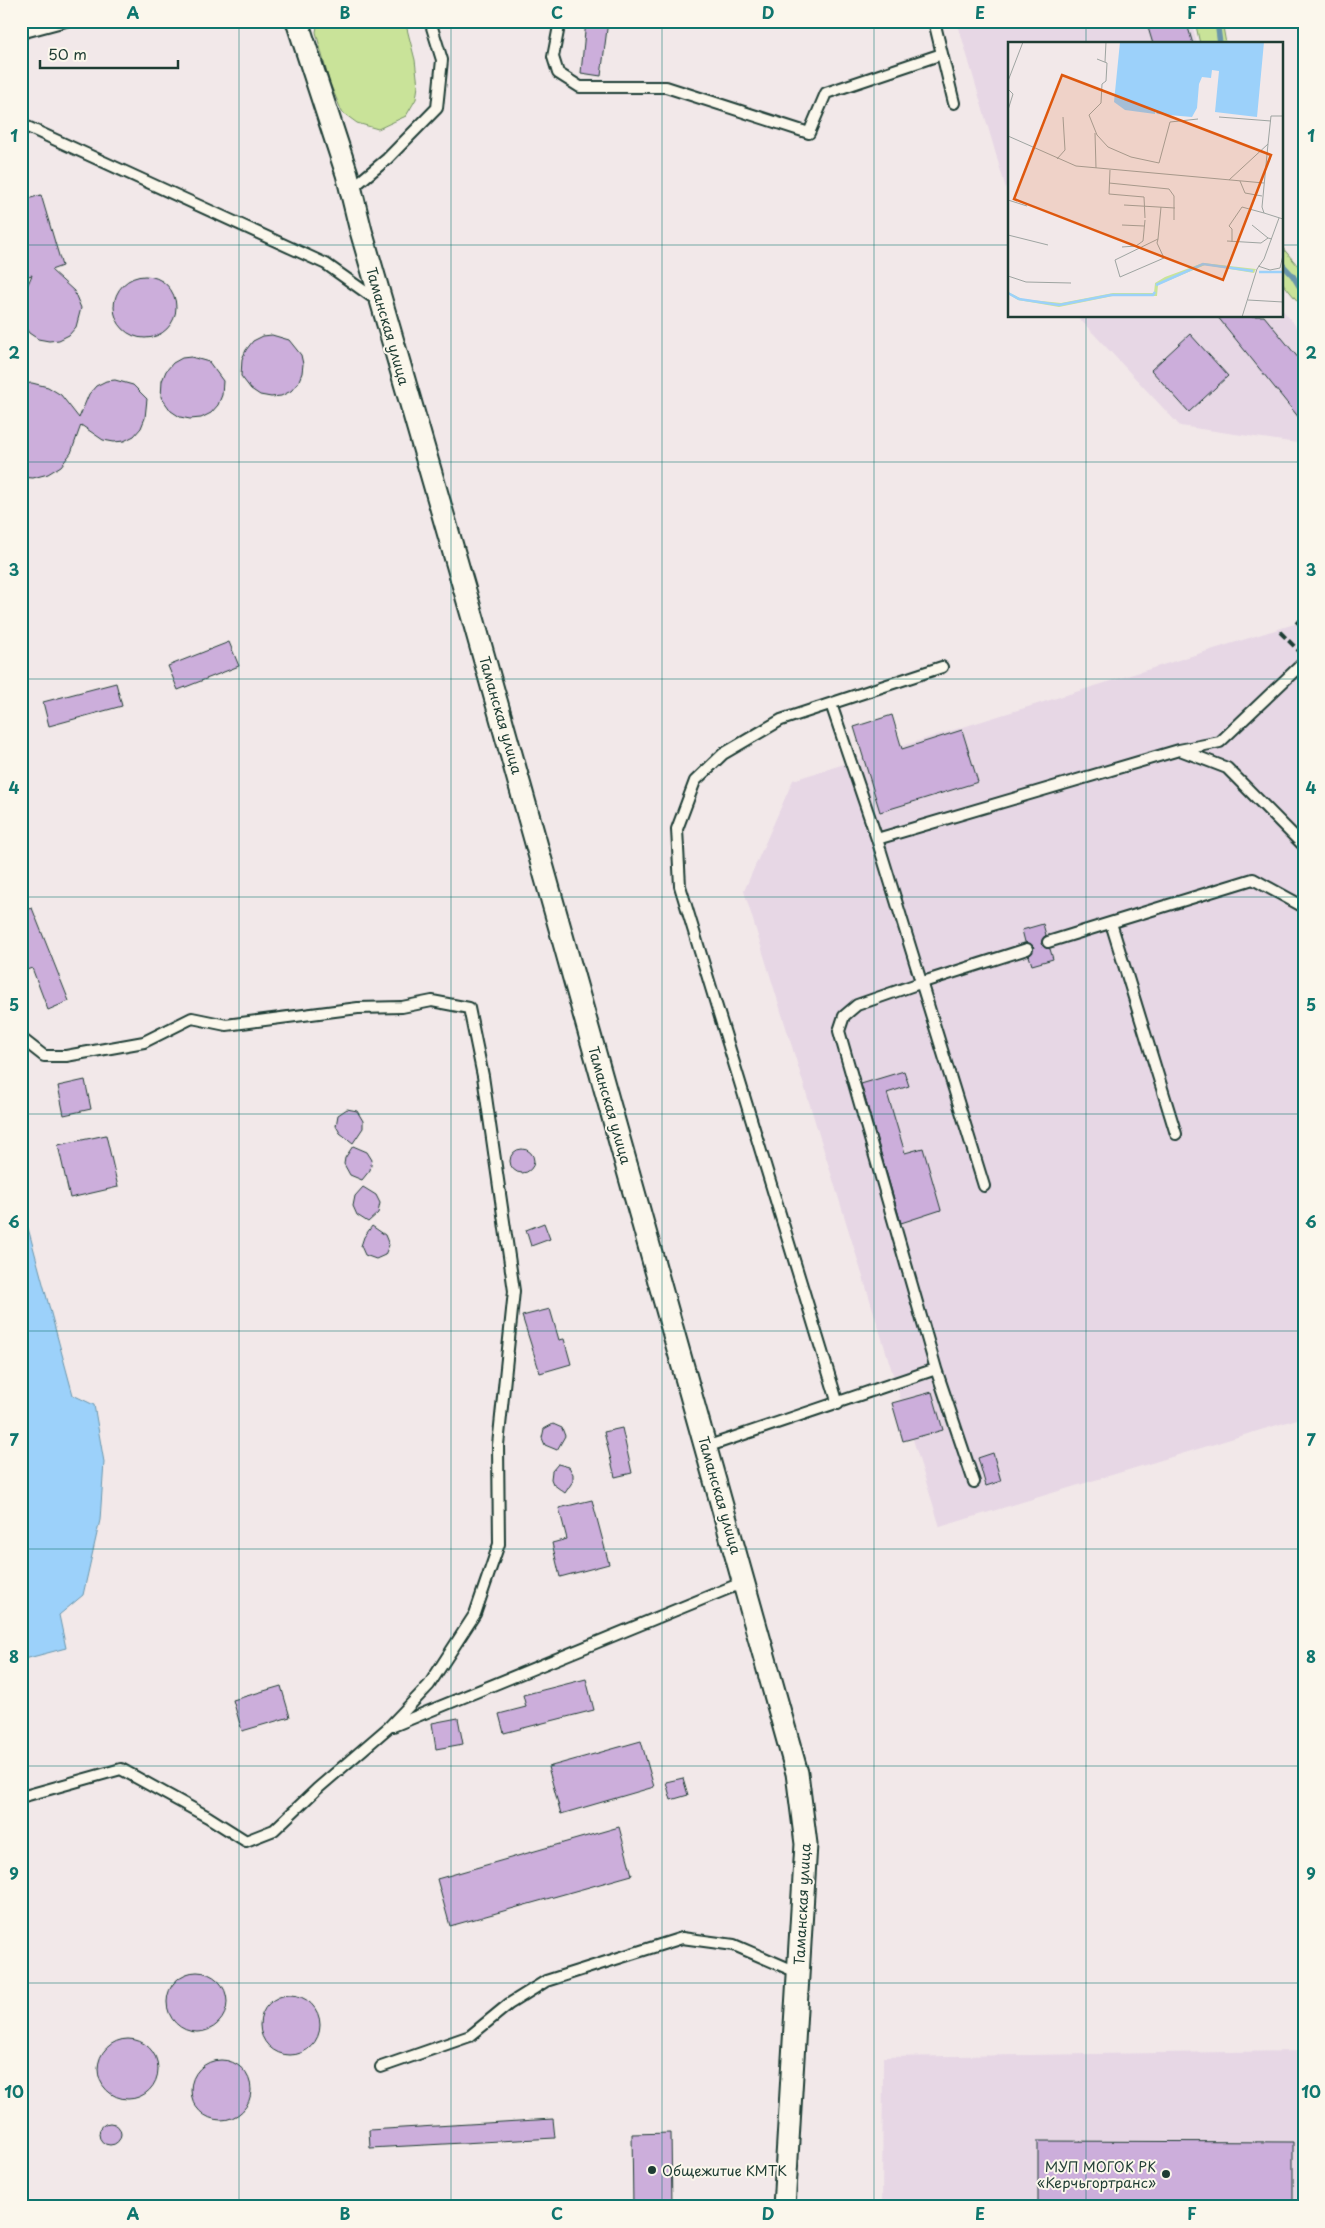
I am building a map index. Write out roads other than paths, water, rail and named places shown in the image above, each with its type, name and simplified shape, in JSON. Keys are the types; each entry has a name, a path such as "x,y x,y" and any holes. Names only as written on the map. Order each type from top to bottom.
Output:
{"street":[{"name":"Таманская улица","path":"297,21 351,189 797,1773 806,1844 784,2207"}],"lane":[{"path":"21,32 66,21"},
{"path":"351,189 388,159 437,108 442,60 430,21"},
{"path":"560,21 553,57 558,73 580,87 666,87 808,134 826,93 942,54"},
{"path":"934,21 954,103"},
{"path":"21,124 326,264 382,304"},
{"path":"877,839 1179,750 1220,742 1304,662"},
{"path":"838,1404 680,886 677,829 695,781 723,754 781,720 942,667"},
{"path":"831,704 877,839 984,1186"},
{"path":"1179,750 1227,768 1304,846"},
{"path":"1048,942 1253,879 1304,907"},
{"path":"1111,923 1176,1134"},
{"path":"974,1482 936,1369 839,1031 844,1016 857,1005 1027,948"},
{"path":"21,1038 44,1056 66,1056 144,1042 192,1018 226,1025 358,1008 402,1007 432,1001 469,1008 483,1076 514,1291 498,1445 499,1544 475,1614 430,1685 389,1728 317,1789 274,1830 246,1842 208,1817 121,1769 21,1797"},
{"path":"706,1448 936,1369"},
{"path":"389,1728 744,1582"},
{"path":"381,2067 470,2036 509,2004 546,1981 682,1938 734,1945 799,1973"}],"water":[{"path":"28,1228 73,1395 94,1405 104,1462 100,1520 83,1595 59,1615 66,1648 21,1660 21,1231"}],"waterway":[{"path":"1217,21 1220,42"},
{"path":"1282,264 1293,276 1304,294"}],"railway":[{"path":"1296,621 1304,628"},
{"path":"1280,632 1304,656"}],"place":[{"name":"Общежитие КМТК","path":"652,2170"},
{"name":"МУП МОГОК РК «Керчьгортранс»","path":"1166,2174"}]}
